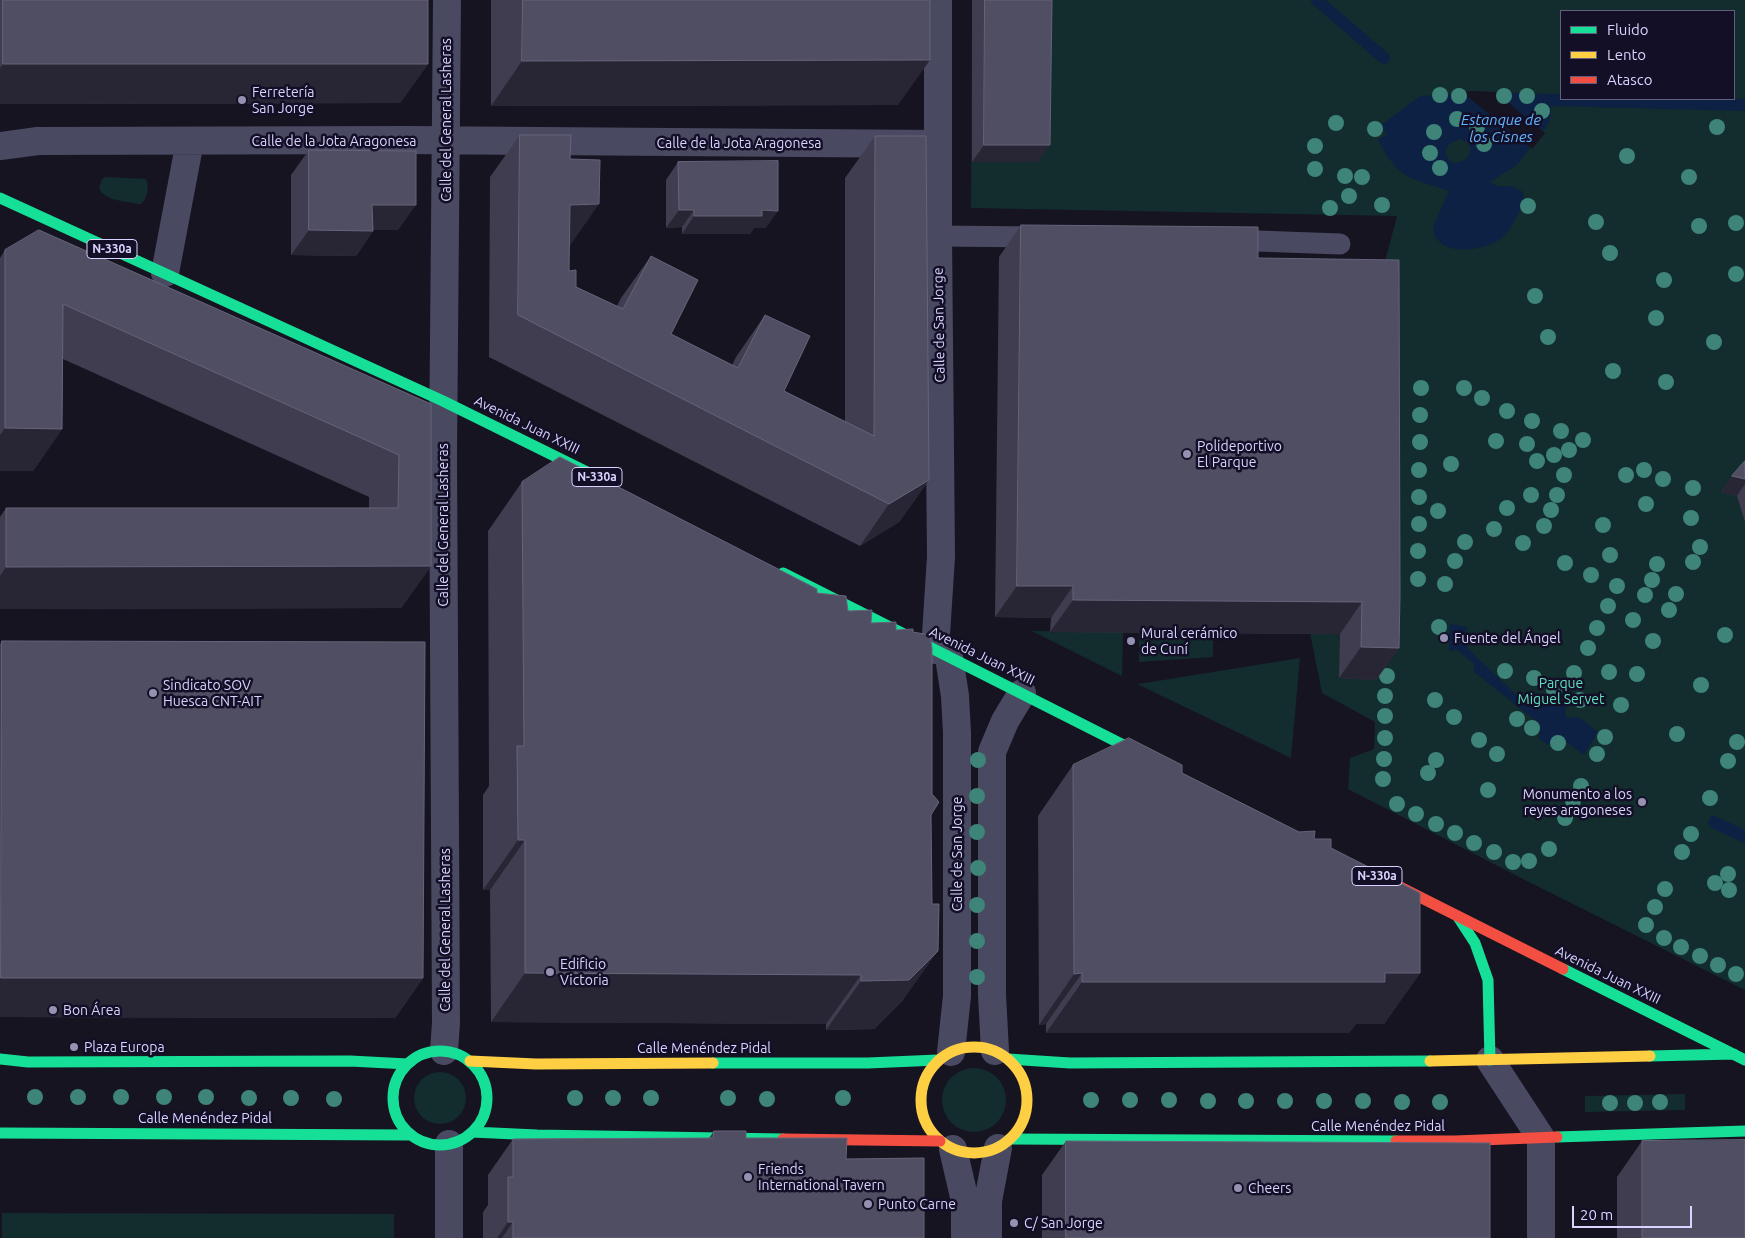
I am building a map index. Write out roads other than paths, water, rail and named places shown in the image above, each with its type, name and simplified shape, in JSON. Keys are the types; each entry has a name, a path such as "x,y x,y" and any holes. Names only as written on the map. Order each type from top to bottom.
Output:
{"main road":[{"name":"Avenida Juan XXIII","path":"0,198 443,401 598,478"},
{"name":"Avenida Juan XXIII","path":"774,569 1166,767"},
{"name":"Avenida Juan XXIII","path":"1374,874 1745,1060"},
{"name":"Avenida Juan XXIII","path":"1458,917 1475,943 1488,980 1490,1060"},
{"path":"947,1145 930,1130 924,1116 921,1101 923,1086 929,1072 944,1056 965,1047 980,1047 1002,1055 1070,1063 1490,1060 1734,1054"},
{"path":"460,1138 481,1122 486,1109 487,1096 479,1070 470,1061 458,1054 431,1051 418,1056 399,1074 394,1087 393,1100 395,1113 402,1126 411,1135 429,1143 460,1138 537,1135 947,1145 968,1152 983,1152 1004,1143 1020,1127 1026,1114 1027,1098 1025,1083 1018,1070 1002,1055"},
{"name":"Calle Menéndez Pidal","path":"470,1061 556,1064 868,1063 944,1056"},
{"path":"0,1059 28,1062 350,1061 408,1064"},
{"name":"Calle Menéndez Pidal","path":"1004,1143 1455,1141 1745,1131"},
{"name":"Calle Menéndez Pidal","path":"0,1133 411,1135"}],"street":[{"name":"Calle del General Lasheras","path":"444,1051 446,1014 443,401 447,0"},
{"name":"Calle de San Jorge","path":"938,0 942,653 955,696 957,733 957,996 944,1056"},
{"name":"Calle de la Jota Aragonesa","path":"0,146 38,141 938,144"},
{"path":"165,273 190,141"},
{"path":"416,643 444,643"},
{"path":"1002,1055 992,995 992,752 1005,722 1022,693"},
{"path":"1490,1060 1541,1138 1541,1238"},
{"path":"449,1238 460,1138"},
{"path":"988,1238 988,1201 1004,1143"},
{"path":"947,1145 965,1201 965,1238"}],"lane":[{"path":"938,236 1057,238"},
{"path":"1207,240 1340,244"}],"water":[{"name":"Estanque de los Cisnes","path":"1495,92 1550,94 1551,115 1547,126 1517,165 1490,182 1496,186 1510,186 1522,191 1524,199 1509,230 1494,243 1478,248 1454,249 1447,247 1435,238 1433,227 1449,191 1407,176 1393,163 1378,140 1387,134 1380,126 1420,96","holes":["1460,139 1469,143 1470,151 1465,159 1453,163 1449,160 1445,152 1449,144"]},
{"path":"1450,624 1467,627 1467,648 1525,703 1565,703 1566,718 1579,717 1598,732 1584,755 1556,734 1549,745 1539,739 1541,725 1474,672 1474,664 1457,650 1449,651"}],"waterway":[{"path":"1317,0 1384,58"},
{"path":"1552,100 1745,105"},
{"path":"1714,822 1745,837"}],"place":[{"name":"Ferretería San Jorge","path":"242,100"},
{"name":"Polideportivo El Parque","path":"1187,454"},
{"name":"Fuente del Ángel","path":"1444,638"},
{"name":"Mural cerámico de Cuní","path":"1131,641"},
{"name":"Sindicato SOV Huesca CNT-AIT","path":"153,693"},
{"name":"Monumento a los reyes aragoneses","path":"1642,802"},
{"name":"Edificio Victoria","path":"550,972"},
{"name":"Bon Área","path":"53,1010"},
{"name":"Plaza Europa","path":"74,1047"},
{"name":"Friends International Tavern","path":"748,1177"},
{"name":"Cheers","path":"1238,1188"},
{"name":"Punto Carne","path":"868,1204"},
{"name":"C/ San Jorge","path":"1014,1223"}],"park label":[{"name":"Parque Miguel Servet","path":"1561,692"}]}
